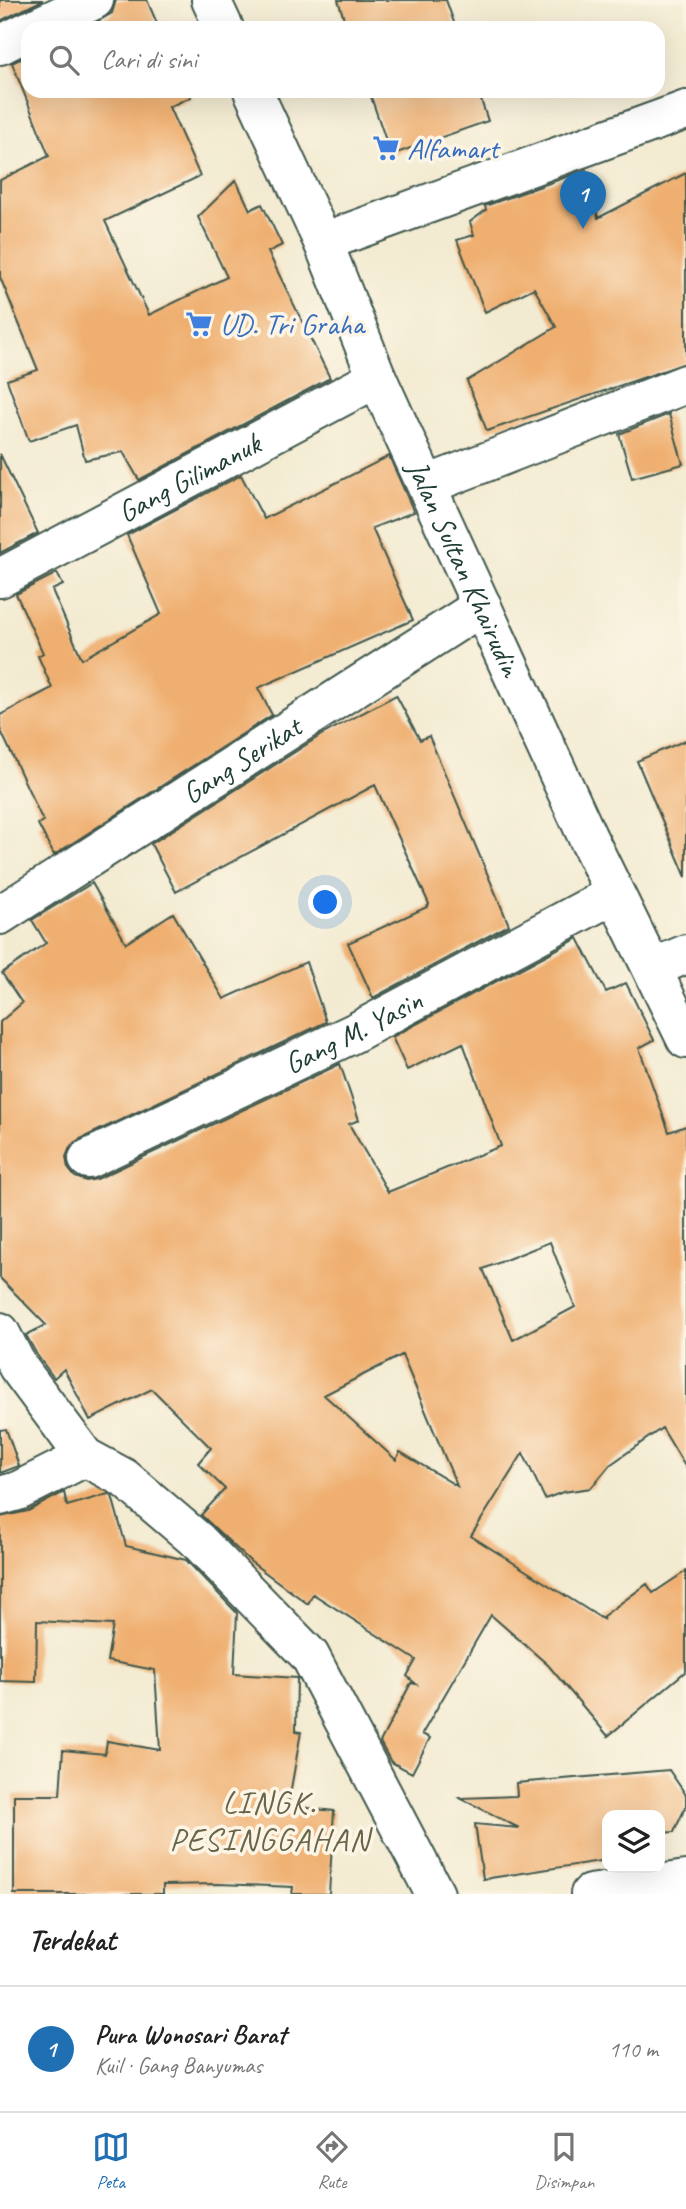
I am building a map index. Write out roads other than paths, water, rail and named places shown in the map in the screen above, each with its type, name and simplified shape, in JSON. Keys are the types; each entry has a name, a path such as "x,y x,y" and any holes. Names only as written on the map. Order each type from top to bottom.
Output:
{"street":[{"path":"50,21 94,0"},
{"path":"211,0 221,21"},
{"path":"0,45 21,34"},
{"name":"Jalan Sultan Khairudin","path":"256,98 323,242 377,378 614,894 669,961 686,1039"},
{"path":"323,242 686,110"},
{"name":"Gang Gilimanuk","path":"0,578 377,378"},
{"path":"427,485 686,384"},
{"name":"Gang Serikat","path":"0,915 482,606"},
{"name":"Gang M. Yasin","path":"88,1159 354,1033 614,894"},
{"path":"0,1332 18,1367 85,1457 124,1478 198,1541 310,1656 435,1894"},
{"path":"0,1496 18,1491 85,1457"},
{"path":"590,1894 686,1880"}],"place":[{"name":"Alfamart","path":"386,148"},
{"name":"Pura Wonosari Barat","path":"583,229"},
{"name":"UD. Tri Graha","path":"199,324"}],"district":[{"name":"LINGK. PESINGGAHAN","path":"270,1820"}]}
